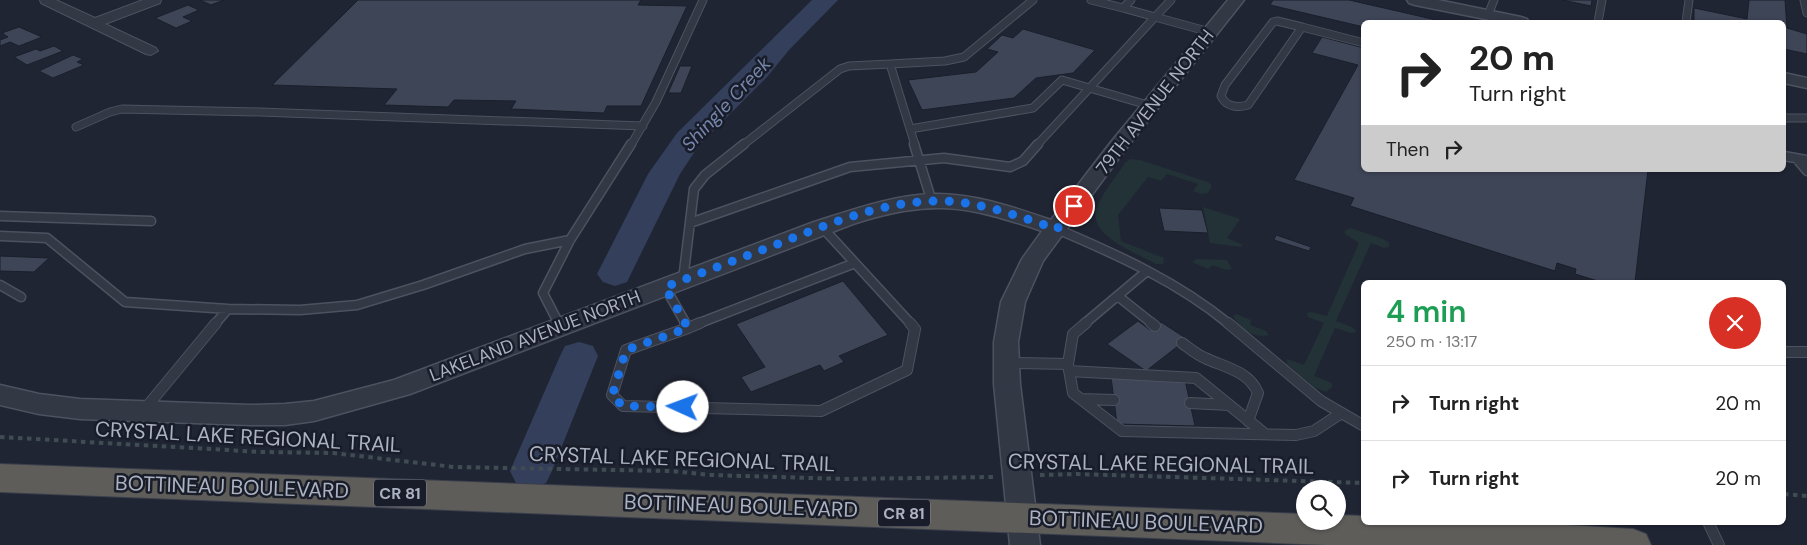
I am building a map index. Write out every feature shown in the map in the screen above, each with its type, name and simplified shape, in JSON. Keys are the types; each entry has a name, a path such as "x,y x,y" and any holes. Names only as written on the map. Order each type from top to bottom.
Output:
{"highway":[{"name":"BOTTINEAU BOULEVARD","path":"0,478 1024,531 1462,535 1632,545"}],"street":[{"path":"46,0 151,51"},
{"path":"95,23 155,0"},
{"name":"79TH AVENUE NORTH","path":"1024,531 1006,362 1006,342 1012,302 1033,260 1118,146 1236,0"},
{"path":"1416,0 1512,20"},
{"path":"1786,78 1807,82"},
{"name":"LAKELAND AVENUE NORTH","path":"0,395 16,400 60,407 251,415 302,413 350,402 401,387 822,227 882,208 917,202 979,206 1057,229"}],"lane":[{"path":"560,327 543,293 570,240 643,126 703,0"},
{"path":"688,328 674,284 690,223 694,189 705,175 840,69 849,66 945,62 964,57 1033,0"},
{"path":"1092,0 1210,32"},
{"path":"1123,8 1131,0"},
{"path":"690,223 850,167 919,158 944,158 1010,167 1023,161 1171,0"},
{"path":"1488,15 1494,0"},
{"path":"1598,20 1602,0"},
{"path":"1686,20 1689,0"},
{"path":"1804,0 1807,13"},
{"path":"1302,28 1248,105 1236,107 1222,101 1221,96 1225,85 1273,22 1277,21 1361,42"},
{"path":"890,64 932,202"},
{"path":"910,129 1033,108 1062,80 1151,106"},
{"path":"76,127 122,109 260,112 643,126"},
{"path":"1786,118 1807,118"},
{"path":"1786,156 1807,160"},
{"path":"1797,159 1807,171"},
{"path":"0,216 151,221"},
{"path":"822,227 855,263 915,329 907,370 821,411 623,406 612,396 626,350 855,263"},
{"path":"1057,229 1147,270 1203,304 1322,403 1361,424"},
{"path":"0,236 47,238 125,302 228,309 300,310 356,305 423,285 525,249 570,240"},
{"path":"1147,270 1119,297 1075,332 1071,338 1069,368 1073,393 1122,430 1296,435 1314,431 1340,414"},
{"path":"0,285 22,297"},
{"path":"1119,297 1137,314 1156,326"},
{"path":"144,410 228,309"},
{"path":"1182,343 1204,358 1226,366 1254,383 1258,393 1248,421"},
{"path":"1786,352 1807,352"},
{"path":"1006,362 1196,378 1265,434"},
{"path":"1081,399 1114,400"},
{"path":"1190,403 1229,405"},
{"path":"1709,525 1719,545"}],"path":[{"name":"CRYSTAL LAKE REGIONAL TRAIL","path":"0,437 262,452 333,453 454,467 671,471 711,475 845,479 1076,474 1361,483"},
{"path":"1786,494 1807,496"}],"shaded area":[{"path":"1130,159 1140,160 1208,182 1212,186 1208,193 1202,194 1193,191 1198,184 1167,174 1161,181 1148,177 1118,215 1121,241 1164,258 1163,264 1156,264 1117,243 1100,228 1096,219 1096,210 1101,198 1125,163"},
{"path":"1203,207 1240,219 1227,238 1243,245 1241,247 1210,243"},
{"path":"1350,228 1383,239 1389,243 1389,247 1384,248 1371,243 1336,321 1352,327 1357,332 1351,333 1335,328 1314,376 1332,383 1332,387 1326,392 1314,387 1287,364 1287,359 1304,365 1324,323 1308,317 1307,313 1311,312 1327,316 1359,243 1345,234 1345,231"},
{"path":"1197,259 1227,260 1232,269 1226,270 1213,265 1208,269 1192,262"},
{"path":"1236,314 1251,320 1250,325 1266,331 1269,335 1258,336 1243,329 1233,316"}],"building":[{"path":"200,0 224,0 211,5"},
{"path":"358,0 641,0 638,5 687,6 641,106 607,106 604,113 511,109 516,101 454,100 448,107 384,105 397,89 272,85"},
{"path":"1273,0 1349,0 1436,20 1361,20 1361,26 1270,5"},
{"path":"1562,0 1592,0 1591,6"},
{"path":"1749,0 1785,0 1787,28 1807,34 1807,54 1786,49 1786,20 1694,20 1694,8 1747,19"},
{"path":"188,5 199,10 183,17 192,21 176,28 155,18"},
{"path":"19,27 42,37 19,46 10,42 0,46 0,40 8,37 2,33"},
{"path":"1023,29 1095,50 1073,73 1036,78 1014,98 922,110 908,80 976,72 998,52 987,49 1002,35 1013,38"},
{"path":"1322,37 1361,47 1361,172 1648,172 1635,280 1594,280 1575,274 1576,269 1557,263 1555,271 1350,206 1354,198 1294,180 1358,65 1312,53"},
{"path":"54,46 63,51 27,65 14,57 36,49 40,51"},
{"path":"73,55 83,59 77,62 84,65 53,78 39,71"},
{"path":"680,66 692,66 681,93 668,93"},
{"path":"1159,208 1202,210 1208,233 1164,231"},
{"path":"1276,235 1311,247 1309,251 1274,240"},
{"path":"0,256 49,258 34,272 0,271"},
{"path":"843,281 888,335 839,356 844,362 824,371 820,365 751,392 741,377 765,367 736,324"},
{"path":"1138,321 1150,330 1161,322 1187,339 1146,371 1107,344"},
{"path":"1111,377 1185,380 1195,426 1117,424"}],"waterway":[{"name":"Shingle Creek","path":"615,274 664,174 688,139 757,71 780,44 826,0"},
{"name":"Shingle Creek","path":"531,471 579,356"}],"route":[{"path":"683,407 623,406 612,396 626,350 688,328 665,287 822,227 882,208 917,202 944,201 998,210 1057,229 1074,206"}]}
